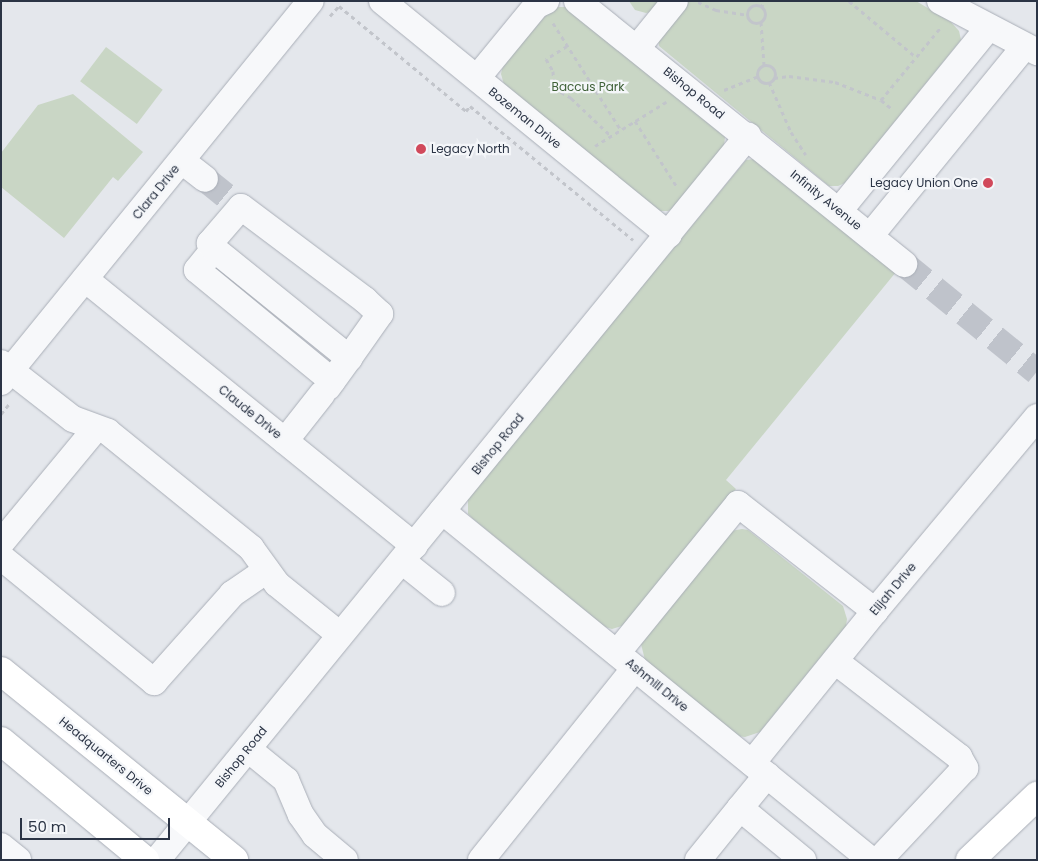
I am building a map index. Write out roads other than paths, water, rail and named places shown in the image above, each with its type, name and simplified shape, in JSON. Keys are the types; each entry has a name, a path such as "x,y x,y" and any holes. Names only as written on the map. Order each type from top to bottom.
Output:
{"main road":[{"name":"Headquarters Drive","path":"1,671 234,860"},
{"path":"1,741 145,860"},
{"path":"970,860 1037,796"}],"street":[{"name":"Bozeman Drive","path":"382,1 669,235"},
{"name":"Bishop Road","path":"157,860 748,136 637,48 608,10 577,1"},
{"path":"637,48 675,1"},
{"path":"477,78 537,5 549,12"},
{"name":"Clara Drive","path":"4,372 85,279 182,160 319,11"},
{"path":"870,236 1031,49 989,27 942,13"},
{"path":"839,211 989,27"},
{"name":"Infinity Avenue","path":"748,136 904,264"},
{"path":"182,160 205,179"},
{"path":"284,441 349,358 380,314 237,204 210,243 214,249 349,358"},
{"path":"214,249 197,270 327,387"},
{"name":"Claude Drive","path":"85,279 284,441 409,553 442,593"},
{"path":"4,372 73,419 108,432 251,548 276,584 340,635"},
{"name":"Elijah Drive","path":"698,860 740,808 760,769 835,661 1037,417"},
{"path":"1,543 96,428"},
{"path":"481,860 738,504 875,611"},
{"name":"Ashmill Drive","path":"442,511 871,860"},
{"path":"1,557 154,682 232,594 267,570"},
{"path":"835,661 959,757 965,768 879,860"},
{"path":"248,749 286,780 301,815 310,828 345,860"},
{"path":"740,808 803,860"},
{"path":"1,846 18,860"}],"tunnel":[{"path":"205,179 233,202"},
{"path":"904,264 1037,372"}],"place":[{"name":"Legacy North","path":"421,149"},
{"name":"Legacy Union One","path":"988,183"}],"park label":[{"name":"Baccus Park","path":"588,87"}]}
